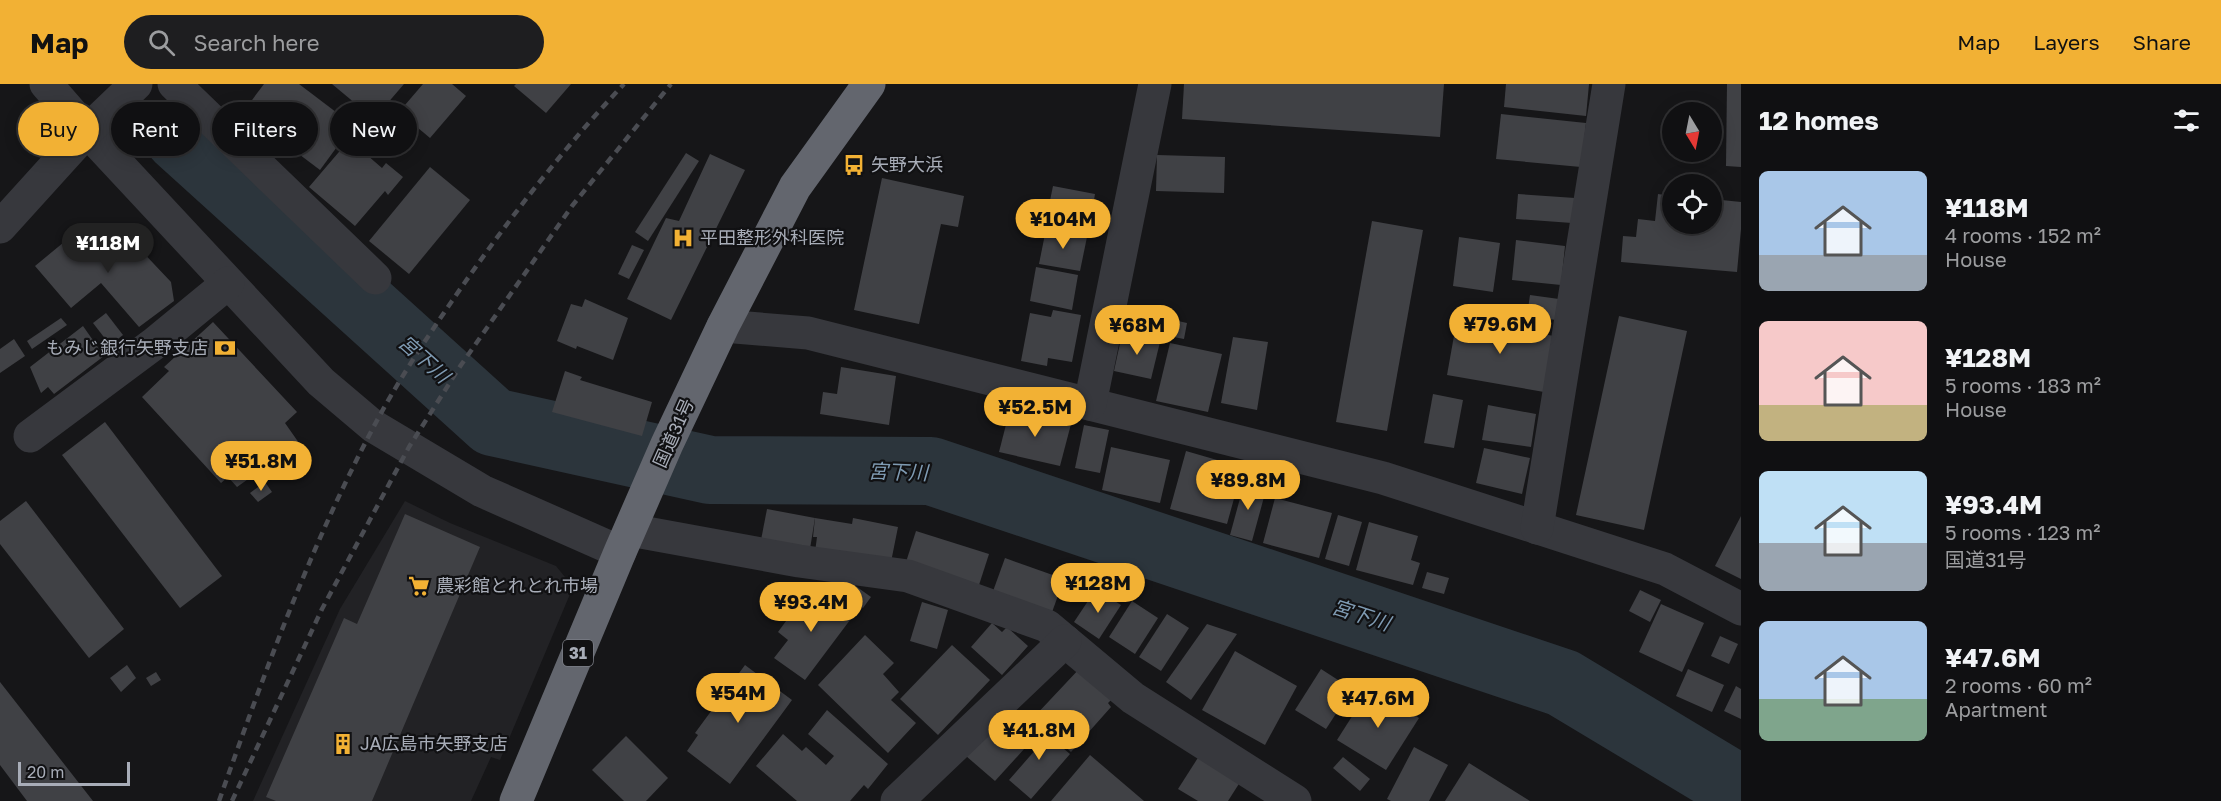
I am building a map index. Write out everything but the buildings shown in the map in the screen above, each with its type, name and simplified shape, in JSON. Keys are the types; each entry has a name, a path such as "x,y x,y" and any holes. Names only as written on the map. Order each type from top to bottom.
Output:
{"highway":[{"name":"国道31号","path":"516,801 667,444 723,326 795,187 868,84"}],"street":[{"path":"46,84 62,102"},
{"path":"99,119 136,84"},
{"path":"174,84 375,278"},
{"path":"1090,404 1155,84"},
{"path":"1537,528 1610,84"},
{"path":"99,144 321,382 374,426 482,491 631,529 799,561 908,576 1047,626 1132,698 1295,801"},
{"path":"0,227 64,156"},
{"path":"30,436 155,343 228,283"},
{"path":"723,326 808,333 1383,478 1665,570 1741,609"},
{"path":"897,801 1065,640"}],"shaded area":[{"path":"405,501 450,523 556,566 573,587 500,760 491,757 471,801 253,801 340,609"}],"waterway":[{"name":"宮下川","path":"199,156 493,422 710,470 931,471 1563,683 1741,790"}],"railway":[{"path":"219,801 308,565 350,473 382,412 421,348 492,244 556,162 624,84"},
{"path":"232,801 322,609 409,447 461,365 572,206 671,84"}],"place":[{"name":"矢野大浜","path":"854,165"},
{"name":"平田整形外科医院","path":"683,238"},
{"name":"もみじ銀行矢野支店","path":"225,348"},
{"name":"農彩館とれとれ市場","path":"419,586"},
{"name":"JA広島市矢野支店","path":"343,744"}]}
